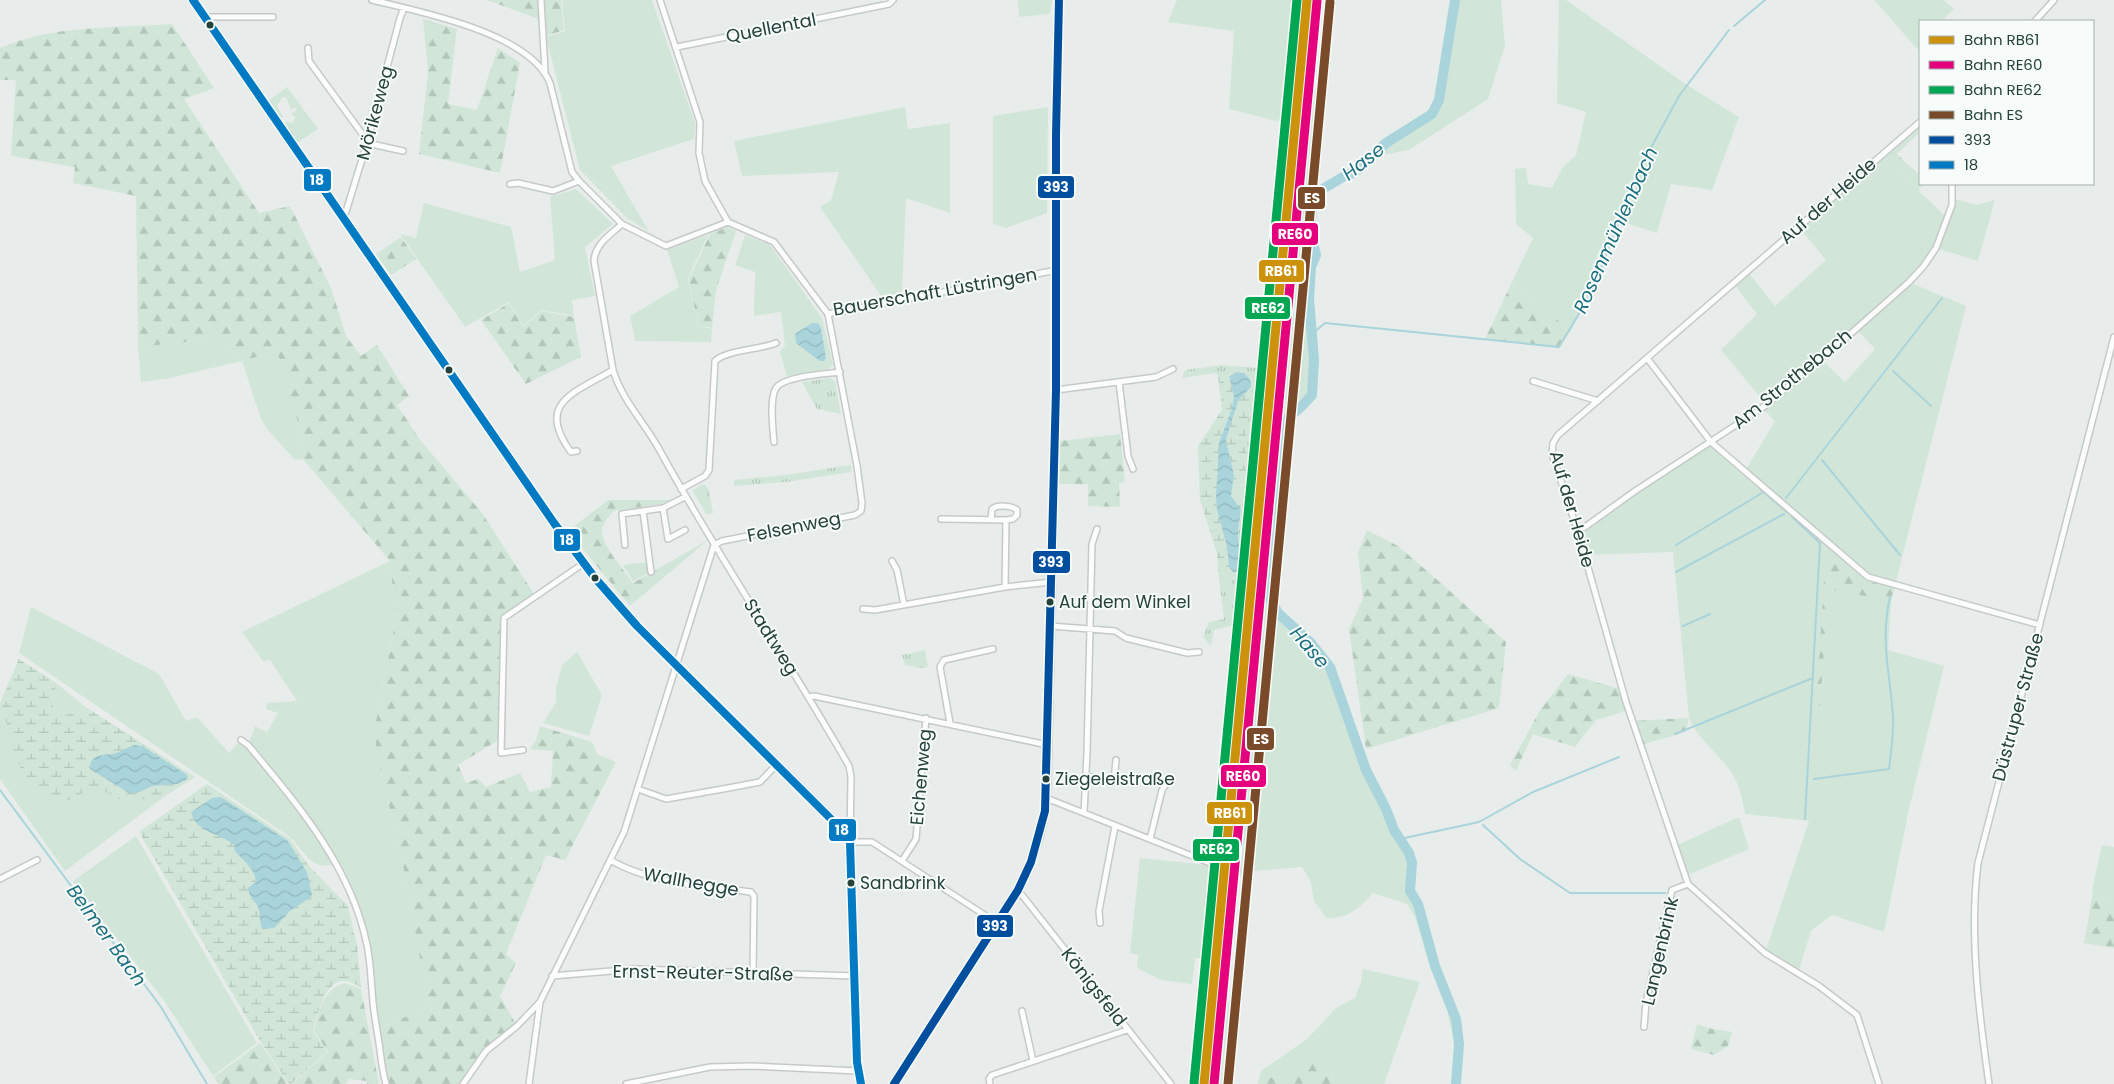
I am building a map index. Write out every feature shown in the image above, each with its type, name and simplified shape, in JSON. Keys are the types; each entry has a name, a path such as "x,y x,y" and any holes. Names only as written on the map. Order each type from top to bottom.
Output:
{"main road":[{"path":"894,1084 1018,890 1028,869 1040,834 1046,798 1056,390 1056,135 1059,0"}],"street":[{"path":"193,0 584,563 622,610 845,833 850,842 872,842 997,923"},
{"path":"372,0 471,27 503,40 530,58 546,72"},
{"path":"541,0 546,72 572,172 622,224 666,246 728,222 705,181 699,153 700,122 677,47 660,0"},
{"name":"Quellental","path":"677,47 889,4 893,0"},
{"path":"2036,20 2054,0"},
{"name":"Mörikeweg","path":"344,218 368,140 404,8"},
{"path":"205,16 273,17"},
{"path":"308,48 309,61 363,135 368,140 403,151"},
{"name":"Auf der Heide","path":"1879,1084 1857,1015 1819,986 1765,953 1688,884 1626,702 1578,532 1552,454 1553,442 1558,435 1919,125"},
{"path":"510,184 518,183 553,191 579,181"},
{"name":"Am Strothebach","path":"1578,532 1635,490 1711,442 1766,404 1847,337 1923,267 1942,235 1952,205 1952,185"},
{"name":"Bauerschaft Lüstringen","path":"728,222 774,242 828,314 1057,270"},
{"name":"Stadtweg","path":"622,224 601,243 595,252 594,261 618,386 652,438 714,545 810,697 849,766 852,777 850,842 858,1071 861,1084"},
{"name":"Felsenweg","path":"714,545 722,541 855,515 861,511 862,502 857,466 828,314"},
{"name":"Düstruper Straße","path":"1989,1084 1978,984 1974,894 1978,863 2114,337"},
{"path":"681,489 705,476 710,470 715,362 720,356 776,343"},
{"path":"1647,358 1711,442 1868,577 2040,625"},
{"path":"1056,390 1156,377 1174,369"},
{"path":"577,451 572,452 560,436 556,422 557,410 565,399 614,370"},
{"path":"774,442 772,403 776,388 786,380 840,372"},
{"path":"1533,381 1598,401"},
{"path":"1119,382 1128,456 1133,469"},
{"path":"626,545 622,514 663,508 685,497"},
{"path":"941,519 991,520 1006,520 1013,519 1017,515 1017,510 1013,507 995,507 992,510 991,520"},
{"path":"663,508 668,539 685,530"},
{"path":"644,511 651,572"},
{"path":"1005,587 1006,520"},
{"path":"1084,813 1092,544 1097,529"},
{"path":"529,1084 540,1002 624,832 714,545"},
{"path":"892,561 897,570 904,605"},
{"path":"523,750 501,754 504,618 584,563"},
{"path":"863,609 875,610 1005,587 1051,582"},
{"path":"1051,626 1115,632 1126,638 1187,653 1199,652"},
{"path":"950,723 940,667 944,660 993,649"},
{"path":"810,697 814,696 926,718 1048,745"},
{"name":"Eichenweg","path":"902,861 916,840 926,718"},
{"path":"241,740 248,745 300,807 349,888 368,946 373,1002 386,1084"},
{"path":"1085,775 1111,783 1114,781 1116,760"},
{"path":"638,790 666,799 723,789 760,782 777,764"},
{"path":"1150,839 1162,790 1166,784"},
{"path":"1046,798 1210,863 1237,870"},
{"path":"1100,923 1099,911 1115,826"},
{"path":"0,878 36,860"},
{"name":"Wallhegge","path":"610,860 628,870 661,878 751,892 754,896 752,974"},
{"name":"Langenbrink","path":"1644,1027 1646,1002 1672,890 1688,884"},
{"name":"Königsfeld","path":"1018,890 1171,1084"},
{"name":"Ernst-Reuter-Straße","path":"552,976 635,969 856,976"},
{"path":"462,1084 486,1051 517,1026 540,1002"},
{"path":"1022,1011 1033,1061"},
{"path":"990,1084 989,1079 992,1075 1127,1030"},
{"path":"626,1084 710,1067 751,1066 858,1071"}],"green space":[{"path":"487,0 561,0 564,30 546,36 536,18"},
{"path":"562,0 652,0 695,123 694,139 611,166 649,232 627,218 580,170 546,37 565,31"},
{"path":"1018,0 1052,0 1050,14 1019,17"},
{"path":"1177,0 1300,0 1288,124 1229,109 1234,31 1168,22"},
{"path":"1455,0 1501,0 1505,46 1488,99 1409,150 1372,157 1386,143 1432,114 1439,100"},
{"path":"1559,0 1566,0 1687,85 1739,117 1712,190 1671,184 1657,233 1619,221 1592,292 1571,330 1511,284 1533,238 1516,224 1515,169 1526,168 1528,184 1552,188 1563,167 1576,155 1586,112 1557,103"},
{"path":"1874,0 1944,0 1954,9 1943,20 1919,20 1919,51"},
{"path":"423,19 457,29 448,104 477,110 498,48 520,63 500,173 419,154 428,71"},
{"path":"172,24 214,88 184,99 259,213 290,206 331,288 346,336 361,356 377,345 409,396 397,405 421,441 482,513 536,597 501,617 500,739 458,765 466,783 478,779 486,787 520,773 530,792 551,787 553,751 530,749 536,740 540,726 592,742 597,754 616,762 565,860 546,855 506,954 516,963 500,996 517,1026 486,1051 463,1084 386,1084 377,1029 429,1007 401,854 376,752 376,721 396,619 390,561 303,459 298,423 277,351 242,361 214,339 138,347 136,196 73,183 75,167 11,156 16,80 0,80 0,48 41,35 63,31"},
{"path":"1306,77 1314,80 1324,129 1309,157 1311,191 1317,195 1312,207 1310,231 1316,255 1311,267 1309,299 1314,360 1312,395 1289,417 1282,428 1270,599 1278,613 1311,643 1329,665 1366,770 1386,809 1394,830 1409,853 1412,863 1410,891 1418,904 1435,966 1456,1019 1459,1044 1456,1084 1451,1084 1456,1053 1446,1004 1426,954 1415,917 1407,904 1373,893 1352,912 1340,917 1326,918 1314,901 1311,882 1302,867 1243,872 1240,878 1237,870 1249,765 1247,748 1255,669 1250,669"},
{"path":"287,87 318,129 297,143 283,123 293,123 295,117 291,114 297,110 294,107 291,110 286,97 283,97 277,105 283,117 281,119 268,101"},
{"path":"905,107 908,129 950,123 950,213 906,198 902,293 882,297 820,207 831,200 839,172 742,176 734,141"},
{"path":"1048,107 1047,213 1006,228 993,224 993,116"},
{"path":"1918,124 1919,133 1897,154 1917,173 1919,172 1919,185 1923,185 1918,190 1882,155"},
{"path":"1882,155 1947,218 1952,198 1977,205 1995,200 1978,261 1936,248 1909,282 1966,306 1891,601 1888,650 1944,666 1909,809 1884,932 1832,915 1811,931 1798,973 1765,953 1809,821 1745,814 1741,794 1733,775 1692,725 1689,718 1673,552 1585,555 1578,532 1711,442 1745,471 1775,421 1762,408 1766,404 1721,350 1757,314 1733,283 1747,271 1775,306 1826,260 1798,226","holes":["1856,329 1875,349 1845,382 1821,359"]},
{"path":"576,189 613,224 585,247 595,296 572,300 574,316 541,310 523,326 509,302 465,327 400,234 416,238 424,203 511,227 520,272 555,260 550,197"},
{"path":"727,227 736,231 716,290 712,328 698,325 689,279 710,234"},
{"path":"708,235 688,279 698,325 712,329 711,342 635,341 630,316 679,287 667,250"},
{"path":"745,235 770,245 822,318 833,365 829,369 787,376 780,352 785,345 781,312 754,316 755,272 735,265"},
{"path":"401,237 416,259 391,275 376,254"},
{"path":"1511,284 1571,330 1559,347 1485,339"},
{"path":"509,303 523,327 541,311 574,317 581,357 526,384 481,320"},
{"path":"214,339 242,361 165,379 141,382 138,347"},
{"path":"277,351 298,423 303,459 295,460 267,429 261,419 242,361"},
{"path":"1222,365 1269,369 1245,623 1214,630 1211,646 1203,637 1209,622 1224,619 1218,570 1223,573 1237,573 1241,554 1238,532 1241,509 1231,494 1234,487 1243,485 1247,481 1246,431 1249,416 1259,398 1258,394 1252,391 1249,378 1243,373 1218,376 1216,373 1182,378 1185,370"},
{"path":"1224,374 1229,376 1234,397 1232,408 1219,443 1217,510 1227,547 1229,567 1234,573 1230,574 1218,570 1217,554 1200,500 1198,446 1222,410 1218,376"},
{"path":"830,378 835,381 841,414 817,409 802,382"},
{"path":"1251,387 1252,391 1258,394 1259,399 1252,409 1247,481 1232,490 1231,494 1234,475 1226,440 1238,401"},
{"path":"1120,434 1125,482 1119,483 1120,507 1088,506 1088,484 1059,484 1060,441"},
{"path":"851,465 851,472 786,482 734,486 734,480 785,475"},
{"path":"704,484 709,489 713,513 707,515 692,490"},
{"path":"608,500 674,500 613,511 604,523 602,529 603,538 614,558 633,583 708,540 630,606 568,531"},
{"path":"1367,530 1398,546 1506,642 1499,708 1366,749 1349,629 1363,598 1358,553"},
{"path":"1829,548 1865,580 1894,588 1891,601 1828,589 1820,706 1816,706 1826,550"},
{"path":"390,561 396,619 376,721 376,752 401,854 429,1007 377,1029 373,981 360,918 337,864 319,865 313,862 287,835 19,653 31,607 159,674 186,721 197,717 229,753 241,740 248,745 255,726 267,732 278,713 266,709 267,703 297,701 270,660 263,661 242,632"},
{"path":"647,562 648,573 633,581 623,565"},
{"path":"925,650 928,667 921,668 905,665 902,655"},
{"path":"577,652 602,695 589,736 543,723 556,702 556,689 562,665"},
{"path":"19,659 56,683 87,708 195,777 168,794 65,871 0,779 0,703"},
{"path":"19,659 56,683 54,713 60,717 87,708 195,777 168,794 130,802 121,800 104,791 86,789 75,800 62,800 41,793 32,786 19,764 1,702"},
{"path":"1568,674 1616,688 1622,686 1629,710 1596,720 1575,747 1533,734 1516,771 1510,765 1539,712"},
{"path":"1689,718 1686,731 1641,745 1633,721"},
{"path":"207,784 290,839 309,866 348,906 357,945 361,987 346,981 339,982 327,992 313,1031 327,1052 291,1084 289,1084 260,1041 139,832"},
{"path":"1739,817 1749,849 1685,876 1675,846"},
{"path":"136,836 257,1043 213,1076 165,1002 73,881"},
{"path":"2102,845 2114,847 2114,900 2092,898"},
{"path":"1140,858 1208,865 1215,870 1206,959 1195,958 1192,984 1161,980 1137,968 1138,955 1130,953"},
{"path":"2092,898 2114,900 2114,948 2084,943"},
{"path":"1363,969 1420,982 1384,1084 1335,1084 1329,1059 1281,1076 1259,1079 1261,1071 1307,1039 1336,1008 1355,998 1361,982"},
{"path":"345,983 361,989 379,1084 367,1084 367,1081 349,1079 345,1084 292,1084 328,1052 314,1031 320,1009 327,995"},
{"path":"1230,1001 1221,1084 1211,1084 1219,1002"},
{"path":"1697,1024 1732,1032 1728,1046 1714,1055 1691,1049"},
{"path":"260,1043 288,1084 218,1084 214,1077"},
{"path":"1329,1059 1335,1084 1258,1084 1259,1079 1281,1076 1305,1061"}],"water":[{"path":"812,323 818,323 821,328 826,358 824,361 820,361 796,343 795,334"},
{"path":"1237,372 1244,373 1249,378 1251,387 1238,401 1226,440 1234,475 1231,496 1241,509 1238,532 1241,566 1239,571 1234,573 1229,567 1227,547 1217,510 1216,496 1219,443 1232,408 1234,397 1229,376"},
{"path":"134,745 142,746 188,777 177,784 153,786 137,793 129,793 90,769 91,761 94,758 115,753"},
{"path":"221,797 287,840 307,872 311,897 290,911 274,928 262,929 258,907 248,888 256,882 254,873 234,850 235,846 229,841 203,829 198,825 191,812 212,798"}],"waterway":[{"name":"Hase","path":"1455,0 1439,100 1432,114 1386,143 1354,173 1348,174 1321,190 1312,207 1310,231 1316,255 1311,267 1309,299 1314,360 1312,395 1289,417 1282,428 1270,599 1278,613 1311,643 1330,667 1366,770 1386,809 1394,830 1409,853 1412,863 1410,891 1418,904 1435,966 1456,1019 1459,1044 1456,1084"},
{"name":"Rosenmühlenbach","path":"1734,26 1765,0"},
{"name":"Rosenmühlenbach","path":"1312,334 1325,323 1559,347 1592,292 1639,170 1679,96 1729,30"},
{"path":"1786,498 1942,298"},
{"path":"1893,371 1931,406"},
{"path":"1822,460 1900,555"},
{"path":"1760,489 1787,512"},
{"path":"1676,545 1762,493"},
{"path":"1676,572 1784,514"},
{"path":"1792,517 1820,543 1805,819"},
{"path":"1814,779 1889,769 1893,722 1886,628 1890,597"},
{"path":"1683,626 1710,614"},
{"path":"1675,734 1813,678"},
{"path":"1400,839 1479,822 1533,792 1619,757"},
{"name":"Belmer Bach","path":"0,790 161,1007 207,1084"},
{"path":"1483,825 1520,859 1570,893 1665,893"}],"rail line":[{"name":"RE62","path":"1194,1083 1297,0"},
{"name":"RB61","path":"1204,1084 1307,0"},
{"name":"RE60","path":"1214,1084 1317,1"},
{"name":"ES","path":"1228,1084 1330,2"}],"transit line":[{"name":"18","path":"193,0 554,523 595,578 637,626 845,833 850,842 857,1062 861,1084"},
{"name":"393","path":"894,1084 1018,890 1031,862 1045,811 1056,390 1056,135 1059,0"}],"place":[{"name":"Auf dem Winkel","path":"1050,602"},
{"name":"Ziegeleistraße","path":"1046,779"},
{"name":"Sandbrink","path":"851,883"}]}
